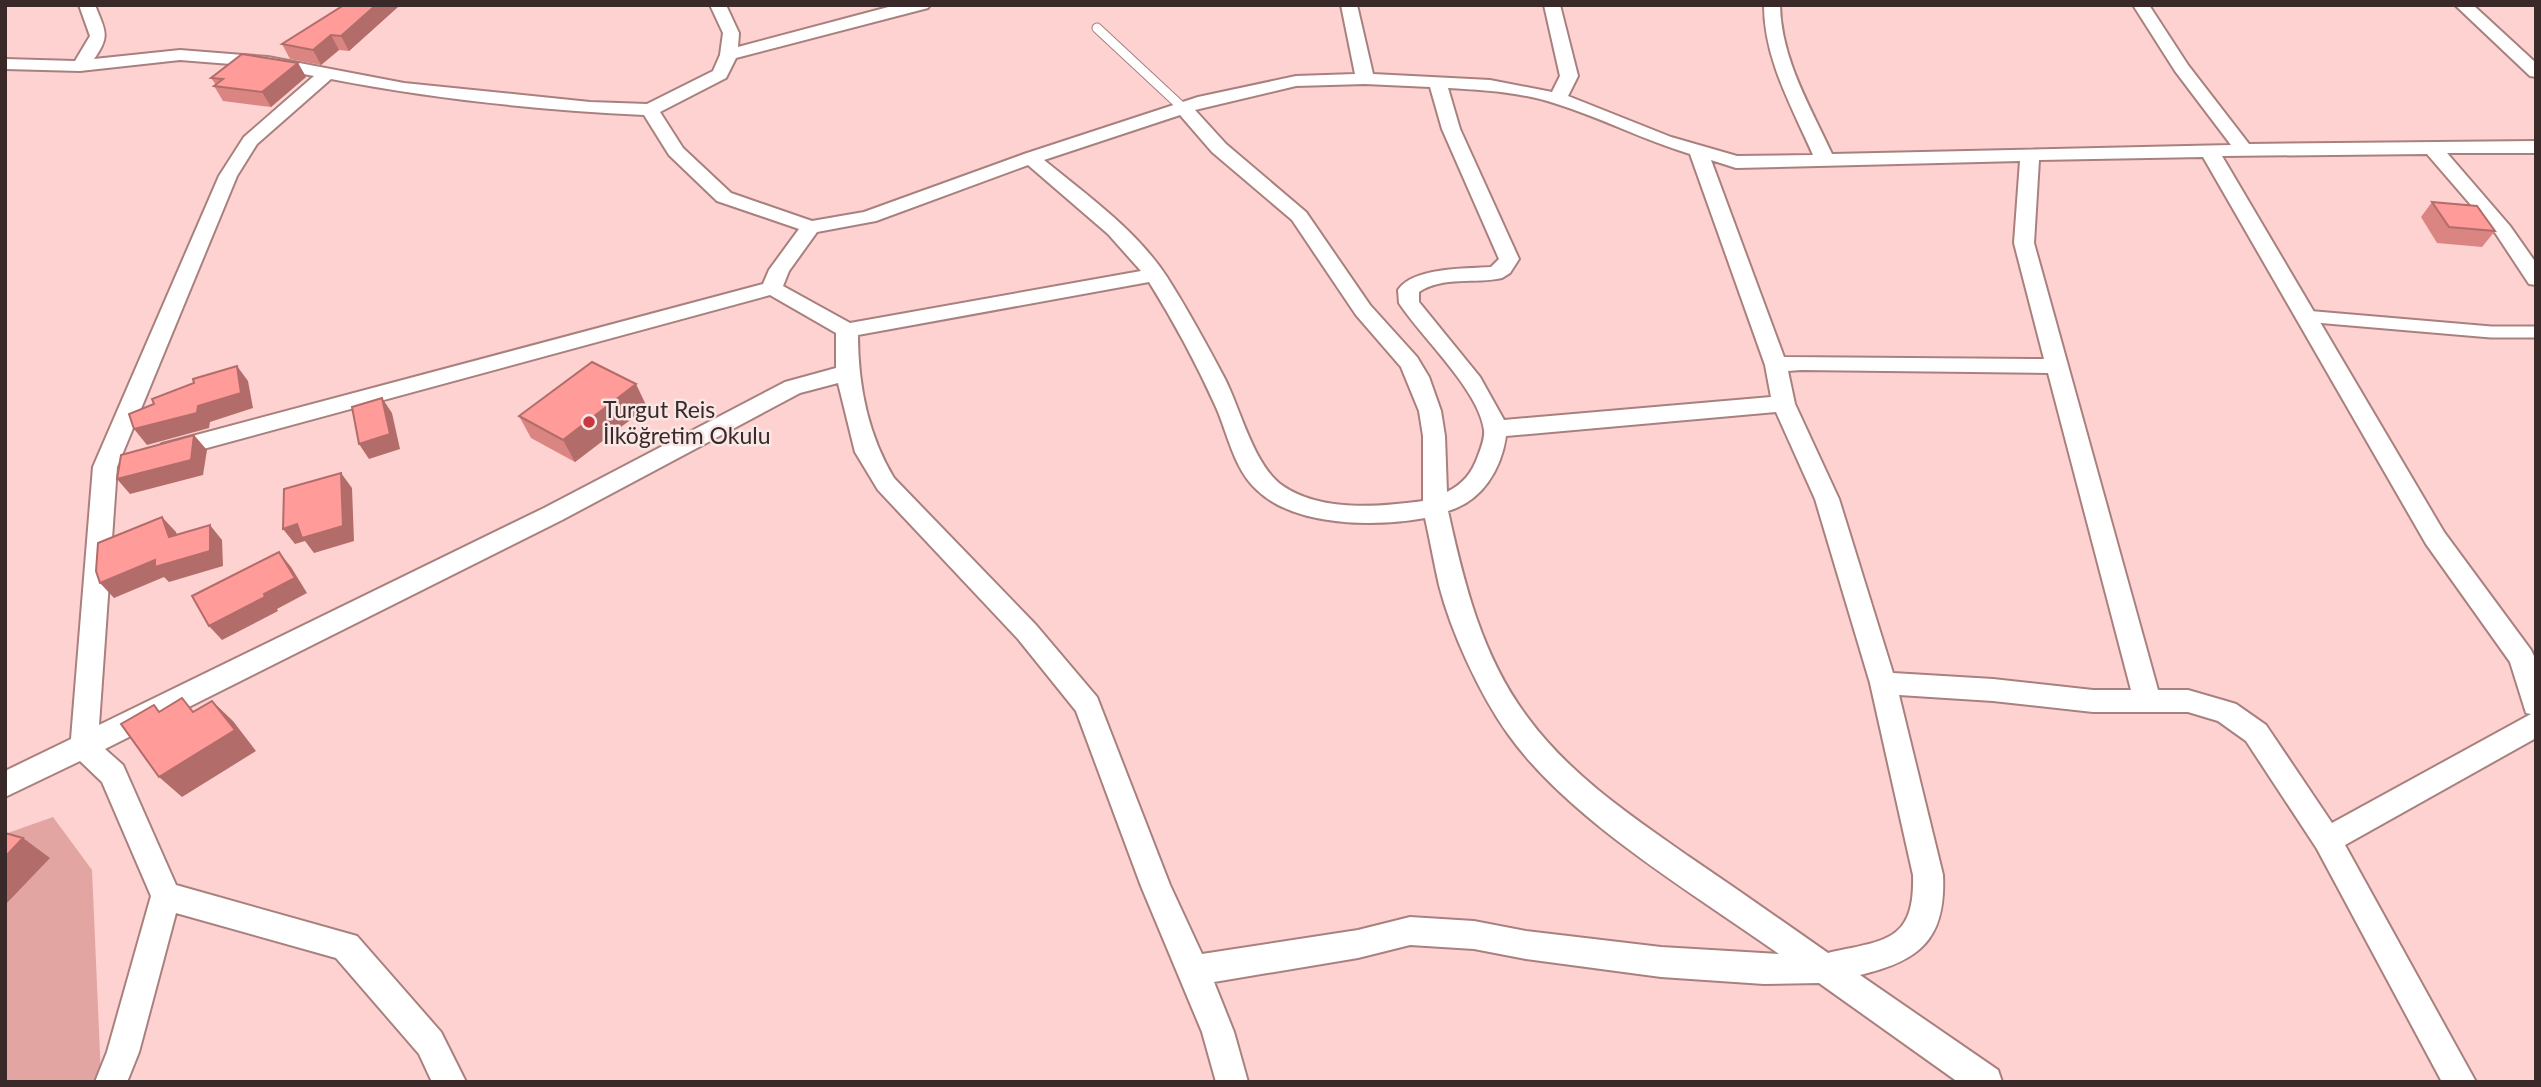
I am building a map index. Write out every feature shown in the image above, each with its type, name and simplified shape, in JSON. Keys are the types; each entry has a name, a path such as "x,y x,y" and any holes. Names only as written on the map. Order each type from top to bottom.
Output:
{"street":[{"path":"80,66 97,42 99,32 87,5"},
{"path":"5,64 80,66 180,55 268,62 404,88 590,107 650,110 720,74 729,54 730,33 718,5"},
{"path":"729,54 922,5"},
{"path":"1349,5 1365,79"},
{"path":"1552,5 1569,76 1558,98"},
{"path":"1772,5 1770,18 1777,51 1825,160"},
{"path":"2141,5 2181,68 2244,150"},
{"path":"2463,5 2536,72"},
{"path":"268,62 290,48"},
{"path":"84,747 105,467 228,176 250,141 328,73"},
{"path":"650,110 676,152 724,197 811,226 837,225 869,217 1031,158 1183,108 1296,81 1365,79 1490,85 1558,98 1665,141 1736,162 2208,150 2536,147"},
{"path":"1031,158 1109,224 1155,275 1199,350 1231,416 1243,457 1259,480 1289,500 1315,509 1364,514 1397,513 1435,506 1463,495 1480,478 1493,447 1495,429 1478,392 1409,303 1408,290 1413,284 1429,279 1495,273 1503,269 1508,260 1479,189 1461,155 1443,109 1438,83"},
{"path":"1183,108 1219,148 1299,216 1363,310 1409,362 1424,394 1434,436 1435,506 1452,587 1474,645 1501,700 1537,749 1592,803 1986,1082"},
{"path":"2432,148 2503,230 2536,279"},
{"path":"2208,150 2435,538 2529,658 2534,726 2327,840"},
{"path":"1195,970 1358,944 1410,932 1474,935 1526,945 1661,962 1764,969 1826,968 1874,957 1904,945 1924,922 1929,900 1928,875 1883,683 1827,499 1784,404 1776,365 1698,151"},
{"path":"2030,154 2024,243 2147,699"},
{"path":"772,288 779,270 811,226"},
{"path":"105,467 772,288 847,330 1155,275"},
{"path":"847,330 847,373 867,452 886,484 1027,632 1087,705 1156,886 1195,970 1218,1032 1232,1082"},
{"path":"1776,365 2058,366"},
{"path":"5,785 553,514 793,387 847,373"},
{"path":"1495,429 1784,404"},
{"path":"1883,683 1993,690 2093,701 2188,701 2226,712 2256,733 2327,840 2460,1082"},
{"path":"84,747 113,774 166,896 111,1082"},
{"path":"166,896 346,946 430,1043 450,1082"}],"lane":[{"path":"1097,28 1183,108"},
{"path":"2304,316 2491,332 2536,332"}],"shaded area":[{"path":"53,817 92,870 101,1077 98,1082 5,1082 5,834"}],"building":[{"path":"344,5 376,5 341,36 331,35 313,50 282,44"},
{"path":"242,54 298,63 262,92 214,86 223,79 211,78"},
{"path":"2432,202 2477,206 2495,231 2449,227"},
{"path":"592,362 636,384 563,440 519,416"},
{"path":"237,366 241,393 198,406 197,413 134,429 129,414 154,404 152,399 194,383 193,379"},
{"path":"382,398 390,434 359,444 352,407"},
{"path":"194,435 191,460 117,479 121,455"},
{"path":"341,473 343,526 302,538 297,524 283,529 284,489"},
{"path":"162,517 169,537 210,525 210,551 155,567 155,560 100,583 96,571 98,543"},
{"path":"279,552 295,578 209,626 192,596"},
{"path":"182,698 193,712 212,701 235,730 159,777 121,724 154,705 159,712"},
{"path":"5,833 23,838 5,857"}],"place":[{"name":"Turgut Reis İlköğretim Okulu","path":"589,422"}]}
